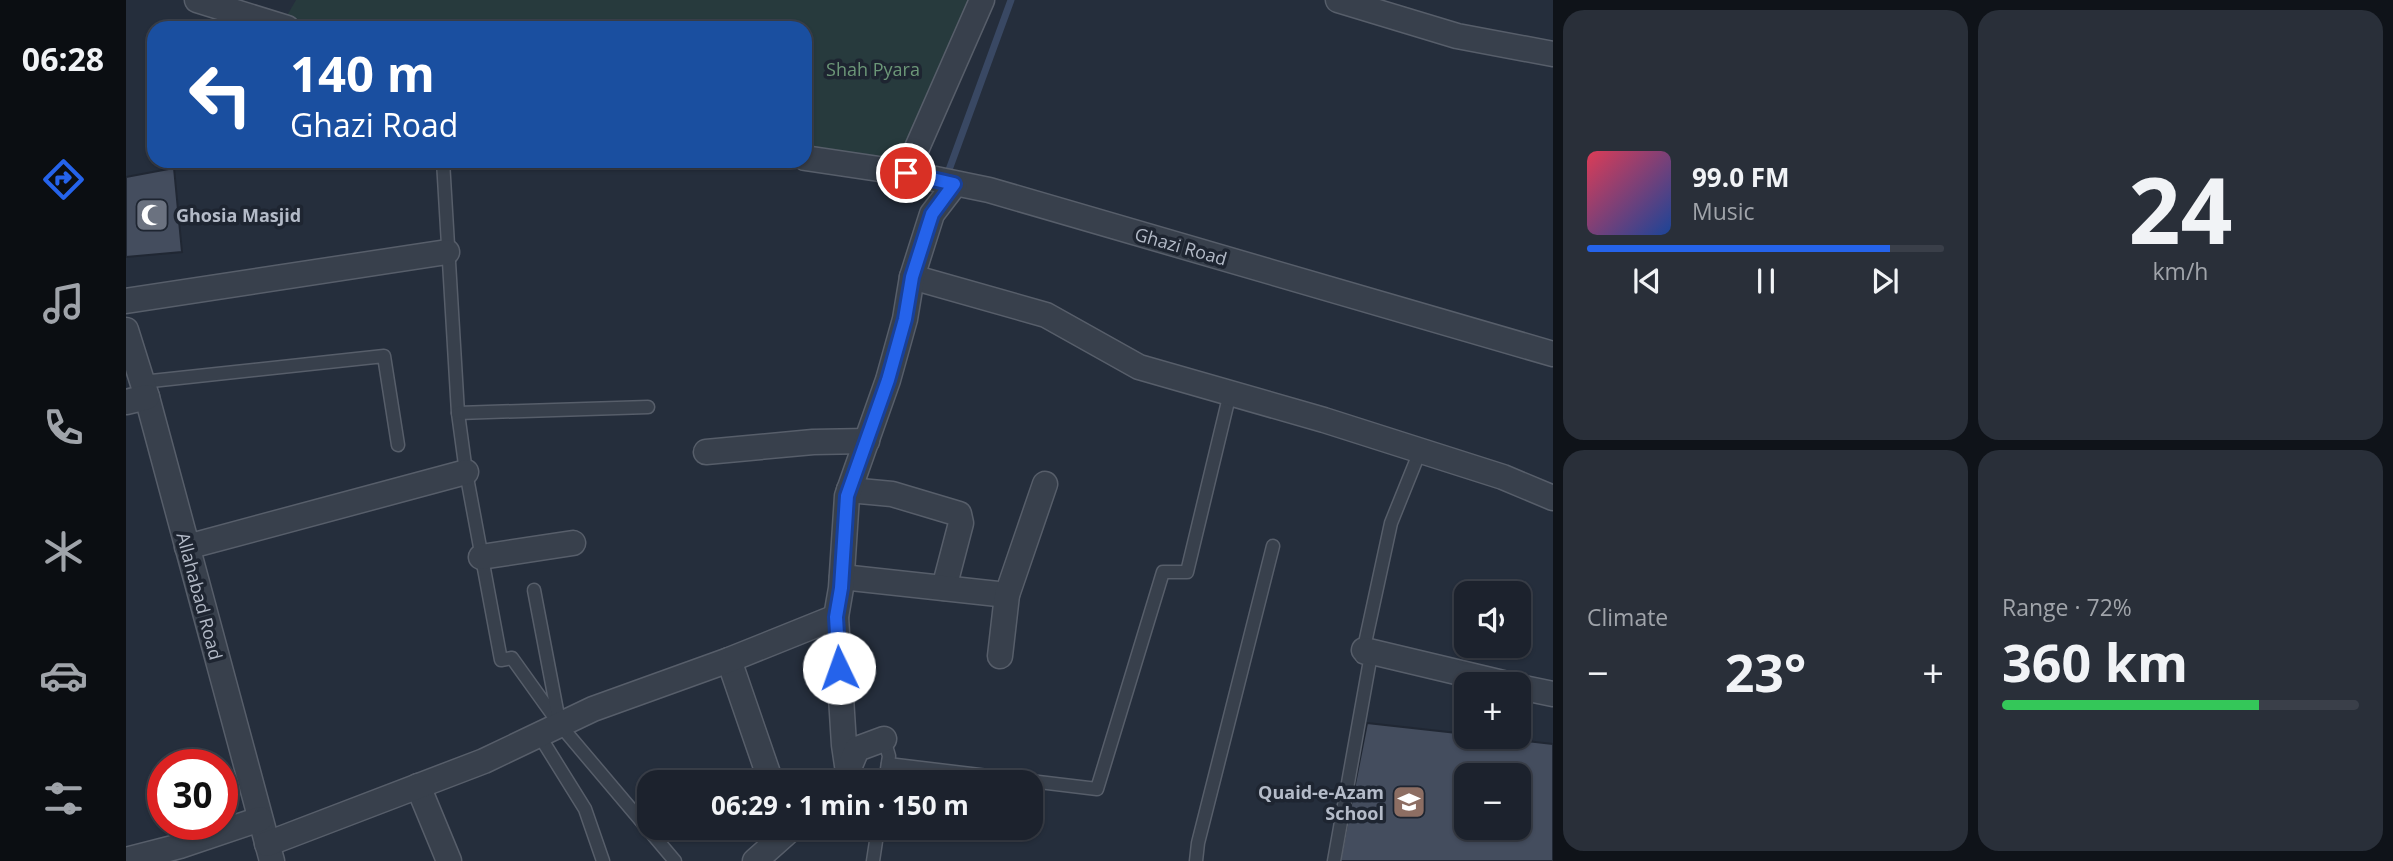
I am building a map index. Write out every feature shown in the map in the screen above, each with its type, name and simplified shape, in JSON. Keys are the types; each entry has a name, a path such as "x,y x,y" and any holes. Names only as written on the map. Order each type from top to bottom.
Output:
{"street":[{"path":"197,0 264,21"},
{"path":"906,173 982,0"},
{"path":"1338,0 1457,36 1553,54"},
{"name":"Ghazi Road","path":"812,159 906,173 989,190 1553,354"},
{"path":"844,770 836,617 849,490 888,380 905,319 912,277 932,214 947,182"},
{"path":"126,301 447,252"},
{"path":"912,277 1046,315 1139,367 1503,477 1553,498"},
{"name":"Allahabad Road","path":"126,330 138,394 187,547 270,852"},
{"path":"706,452 813,442 867,441"},
{"path":"187,547 466,472"},
{"path":"1000,656 1007,595 1045,484"},
{"path":"849,490 892,494 959,514 961,523 944,587"},
{"path":"481,557 573,542"},
{"path":"842,577 1007,595"},
{"path":"270,852 418,786 484,761 593,709 729,660 836,617"},
{"path":"1364,650 1457,672"},
{"path":"729,660 767,770"},
{"path":"1531,689 1553,694"},
{"path":"848,770 858,749 884,739"},
{"path":"418,786 449,861"},
{"path":"126,860 180,846 260,819"},
{"path":"755,861 777,840"}],"lane":[{"path":"443,168 458,413 500,660 512,658 550,730 585,809 603,861"},
{"path":"138,394 384,356 398,445"},
{"path":"888,764 1097,789 1163,572 1187,572 1230,393"},
{"path":"458,413 648,407"},
{"path":"1334,861 1370,660 1362,657 1391,523 1420,451"},
{"path":"1196,861 1198,843 1273,546"},
{"path":"534,590 550,730 675,861"},
{"path":"884,739 889,756 887,770"},
{"path":"873,861 876,840"}],"green space":[{"name":"Shah Pyara","path":"296,0 975,0 906,173 812,158 812,21 284,21"}],"building":[{"name":"Ghosia Masjid","path":"174,168 182,252 126,257 126,177"},
{"name":"Quaid-e-Azam School","path":"1367,723 1454,733 1454,749 1531,749 1531,742 1553,744 1553,861 1340,861"}],"waterway":[{"path":"946,178 1011,0"}],"place":[{"name":"Ghosia Masjid","path":"152,215"},
{"name":"Quaid-e-Azam School","path":"1409,802"}],"route":[{"path":"839,668 836,617 841,588 847,496 888,380 905,319 912,277 932,214 954,184 906,173"}]}
